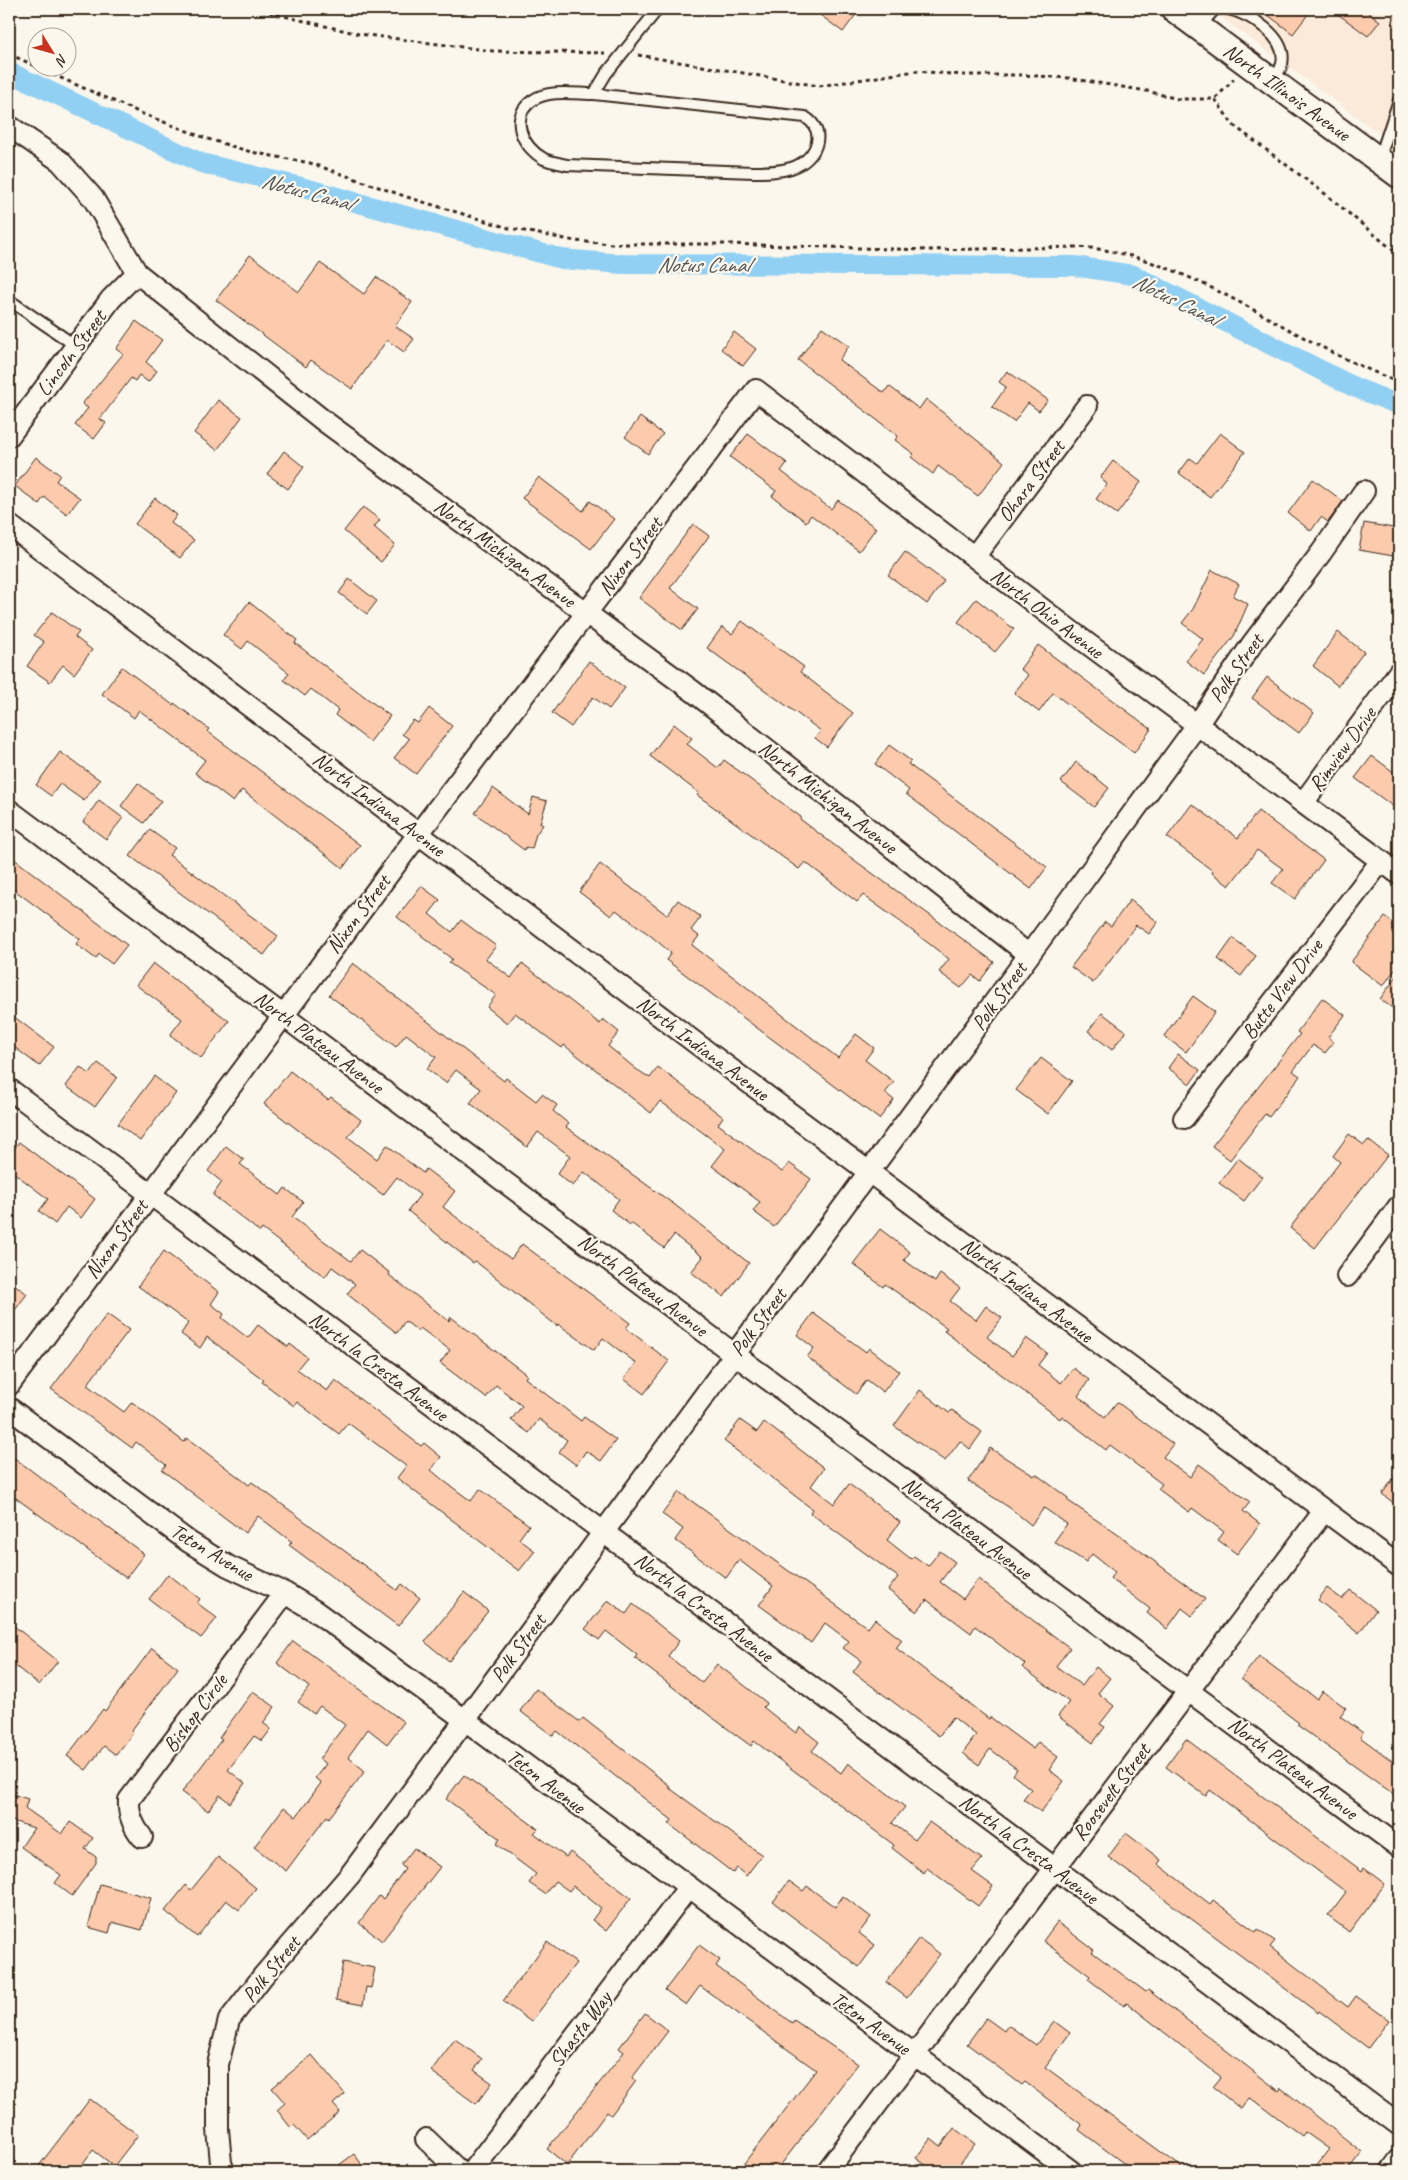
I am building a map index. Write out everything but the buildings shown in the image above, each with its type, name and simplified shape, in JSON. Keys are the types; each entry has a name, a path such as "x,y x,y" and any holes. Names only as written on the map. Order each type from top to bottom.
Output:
{"street":[{"name":"North Illinois Avenue","path":"1174,9 1399,175"},
{"name":"North Michigan Avenue","path":"9,126 60,161 93,198 137,273 324,421 694,692 1029,955"},
{"name":"Lincoln Street","path":"9,436 112,299 137,273"},
{"name":"North Ohio Avenue","path":"712,447 756,390 974,557 1399,874"},
{"name":"Ohara Street","path":"974,557 1087,406"},
{"name":"Nixon Street","path":"9,1385 418,833 712,447"},
{"name":"Polk Street","path":"224,2171 221,2163 218,2130 218,2064 229,2020 263,1976 350,1875 734,1354 870,1173 1198,725 1252,644 1321,553 1364,491"},
{"name":"North Indiana Avenue","path":"9,526 870,1173 1399,1566"},
{"name":"Rimview Drive","path":"1303,803 1399,672"},
{"name":"North Plateau Avenue","path":"9,810 734,1354 1399,1847"},
{"name":"Butte View Drive","path":"1184,1118 1380,860"},
{"name":"North la Cresta Avenue","path":"9,1089 1399,2125"},
{"path":"1347,1276 1399,1206"},
{"name":"Teton Avenue","path":"9,1408 189,1542 228,1566 285,1593 314,1611 465,1720 688,1888 1071,2171"},
{"name":"Roosevelt Street","path":"827,2171 1324,1511"},
{"name":"Bishop Circle","path":"142,1837 134,1828 128,1810 129,1800 285,1593"},
{"name":"Shasta Way","path":"472,2171 688,1888"},
{"path":"426,2139 459,2171"},
{"path":"1391,2171 1399,2160"}],"lane":[{"path":"594,94 658,9"},
{"path":"1199,28 1214,10 1218,9"},
{"path":"1228,9 1258,22 1270,32 1280,46 1282,63 1274,82"},
{"path":"548,94 594,94 793,115 812,122 818,130 818,141 805,162 793,168 753,172 567,165 546,159 534,152 523,140 519,126 522,114 533,100 548,94"},
{"path":"1379,160 1399,100"},
{"path":"9,300 76,346"}],"path":[{"path":"254,9 359,34 493,51 623,53 818,86 916,72 963,75 1022,75 1068,78 1147,91 1178,99 1215,100 1246,62"},
{"path":"9,54 28,63"},
{"path":"63,78 143,114 208,139 251,152 310,163 482,220 576,242 928,250 1076,247 1098,248 1127,254 1164,267 1279,324 1355,365 1399,383"},
{"path":"1215,100 1233,126 1335,201 1399,255"}],"shaded area":[{"path":"1210,9 1399,9 1399,148"}],"waterway":[{"name":"Notus Canal","path":"9,72 201,163 297,186 562,259 622,264 1074,266 1133,275 1354,387 1399,405"}]}
